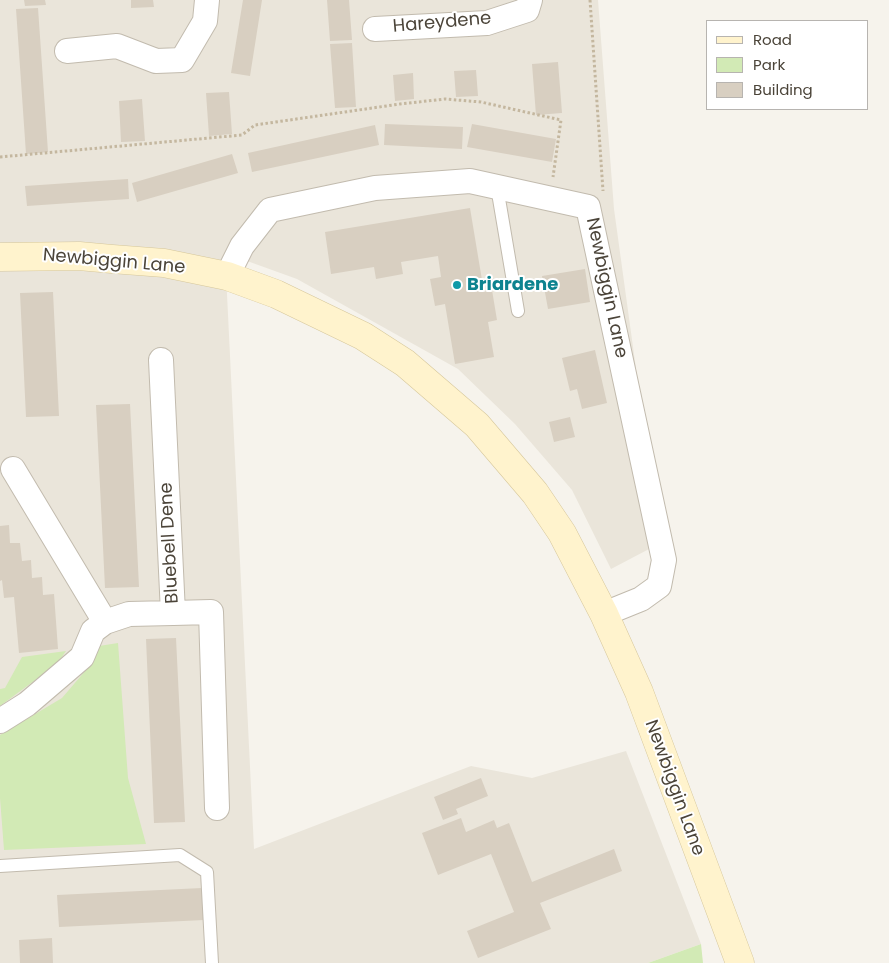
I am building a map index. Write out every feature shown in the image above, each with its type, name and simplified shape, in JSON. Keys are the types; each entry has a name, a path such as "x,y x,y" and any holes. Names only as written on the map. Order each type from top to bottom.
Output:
{"street":[{"path":"67,51 118,46 156,61 182,60 205,20 207,0"},
{"name":"Hareydene","path":"375,29 487,23 527,10 530,0"},
{"name":"Newbiggin Lane","path":"227,276 242,246 270,210 375,188 470,181 588,207 664,560 659,586 642,598 604,614"},
{"name":"Newbiggin Lane","path":"0,257 79,256 121,259 164,263 227,276 285,298 363,336 405,362 464,413 509,460 535,493 562,533 604,614 639,692 740,963"},
{"name":"Bluebell Dene","path":"161,360 173,613 211,612 217,808"},
{"path":"14,469 105,622"},
{"path":"0,721 27,704 82,657 93,631 105,622 129,614 173,613"}],"lane":[{"path":"497,187 518,311"},
{"path":"0,866 180,855 207,872 212,963"}],"path":[{"path":"588,207 603,194 590,0"},
{"path":"0,157 242,136 255,125 400,104 445,100 481,102 560,120 551,198"}],"shaded area":[{"path":"0,0 598,0 614,209 637,376 670,538 611,569 572,490 515,424 458,369 297,279 225,253 254,849 471,766 532,778 626,751 701,944 648,963 0,963"}],"green space":[{"path":"118,643 128,778 146,844 4,850 0,798 0,735 62,698 86,670 99,646"},
{"path":"66,651 57,664 0,706 0,689 5,688 22,657"},
{"path":"701,944 703,963 648,963"}],"building":[{"path":"24,0 45,0 46,5 25,6"},
{"path":"131,0 153,0 154,7 131,8"},
{"path":"243,0 262,0 250,76 231,73"},
{"path":"327,0 349,0 352,40 330,41"},
{"path":"38,8 48,152 26,154 16,9"},
{"path":"352,43 356,107 335,108 330,44"},
{"path":"558,62 562,113 536,115 532,64"},
{"path":"476,70 478,96 456,97 454,71"},
{"path":"413,73 414,99 395,101 393,75"},
{"path":"229,92 232,134 209,136 206,93"},
{"path":"142,99 145,141 121,142 119,101"},
{"path":"385,124 463,127 462,149 384,145"},
{"path":"472,124 556,139 552,162 467,147"},
{"path":"375,125 379,145 252,172 248,153"},
{"path":"232,154 238,173 137,202 132,183"},
{"path":"128,179 129,199 27,206 25,186"},
{"name":"Briardene","path":"470,208 484,292 492,290 497,320 488,322 494,357 455,364 445,304 435,306 430,279 441,277 438,256 401,262 403,274 376,279 374,267 331,274 325,232"},
{"path":"585,269 590,302 548,309 542,276"},
{"path":"53,292 59,416 26,417 20,293"},
{"path":"595,350 607,403 582,409 577,389 570,391 562,358"},
{"path":"130,404 139,587 105,588 96,405"},
{"path":"570,417 575,437 554,442 549,422"},
{"path":"9,525 10,543 20,543 22,561 31,560 32,578 42,577 43,595 54,594 58,649 19,653 14,597 4,598 2,580 0,581 0,526"},
{"path":"176,638 185,822 154,823 146,639"},
{"path":"481,778 488,796 456,809 458,814 443,820 434,797"},
{"path":"461,818 466,832 494,820 497,828 509,823 532,882 614,849 622,871 540,903 551,929 478,958 467,931 514,912 491,854 438,875 422,833"},
{"path":"202,888 204,920 59,927 57,895"},
{"path":"52,938 53,963 20,963 19,940"}],"place":[{"name":"Briardene","path":"457,285"}]}
